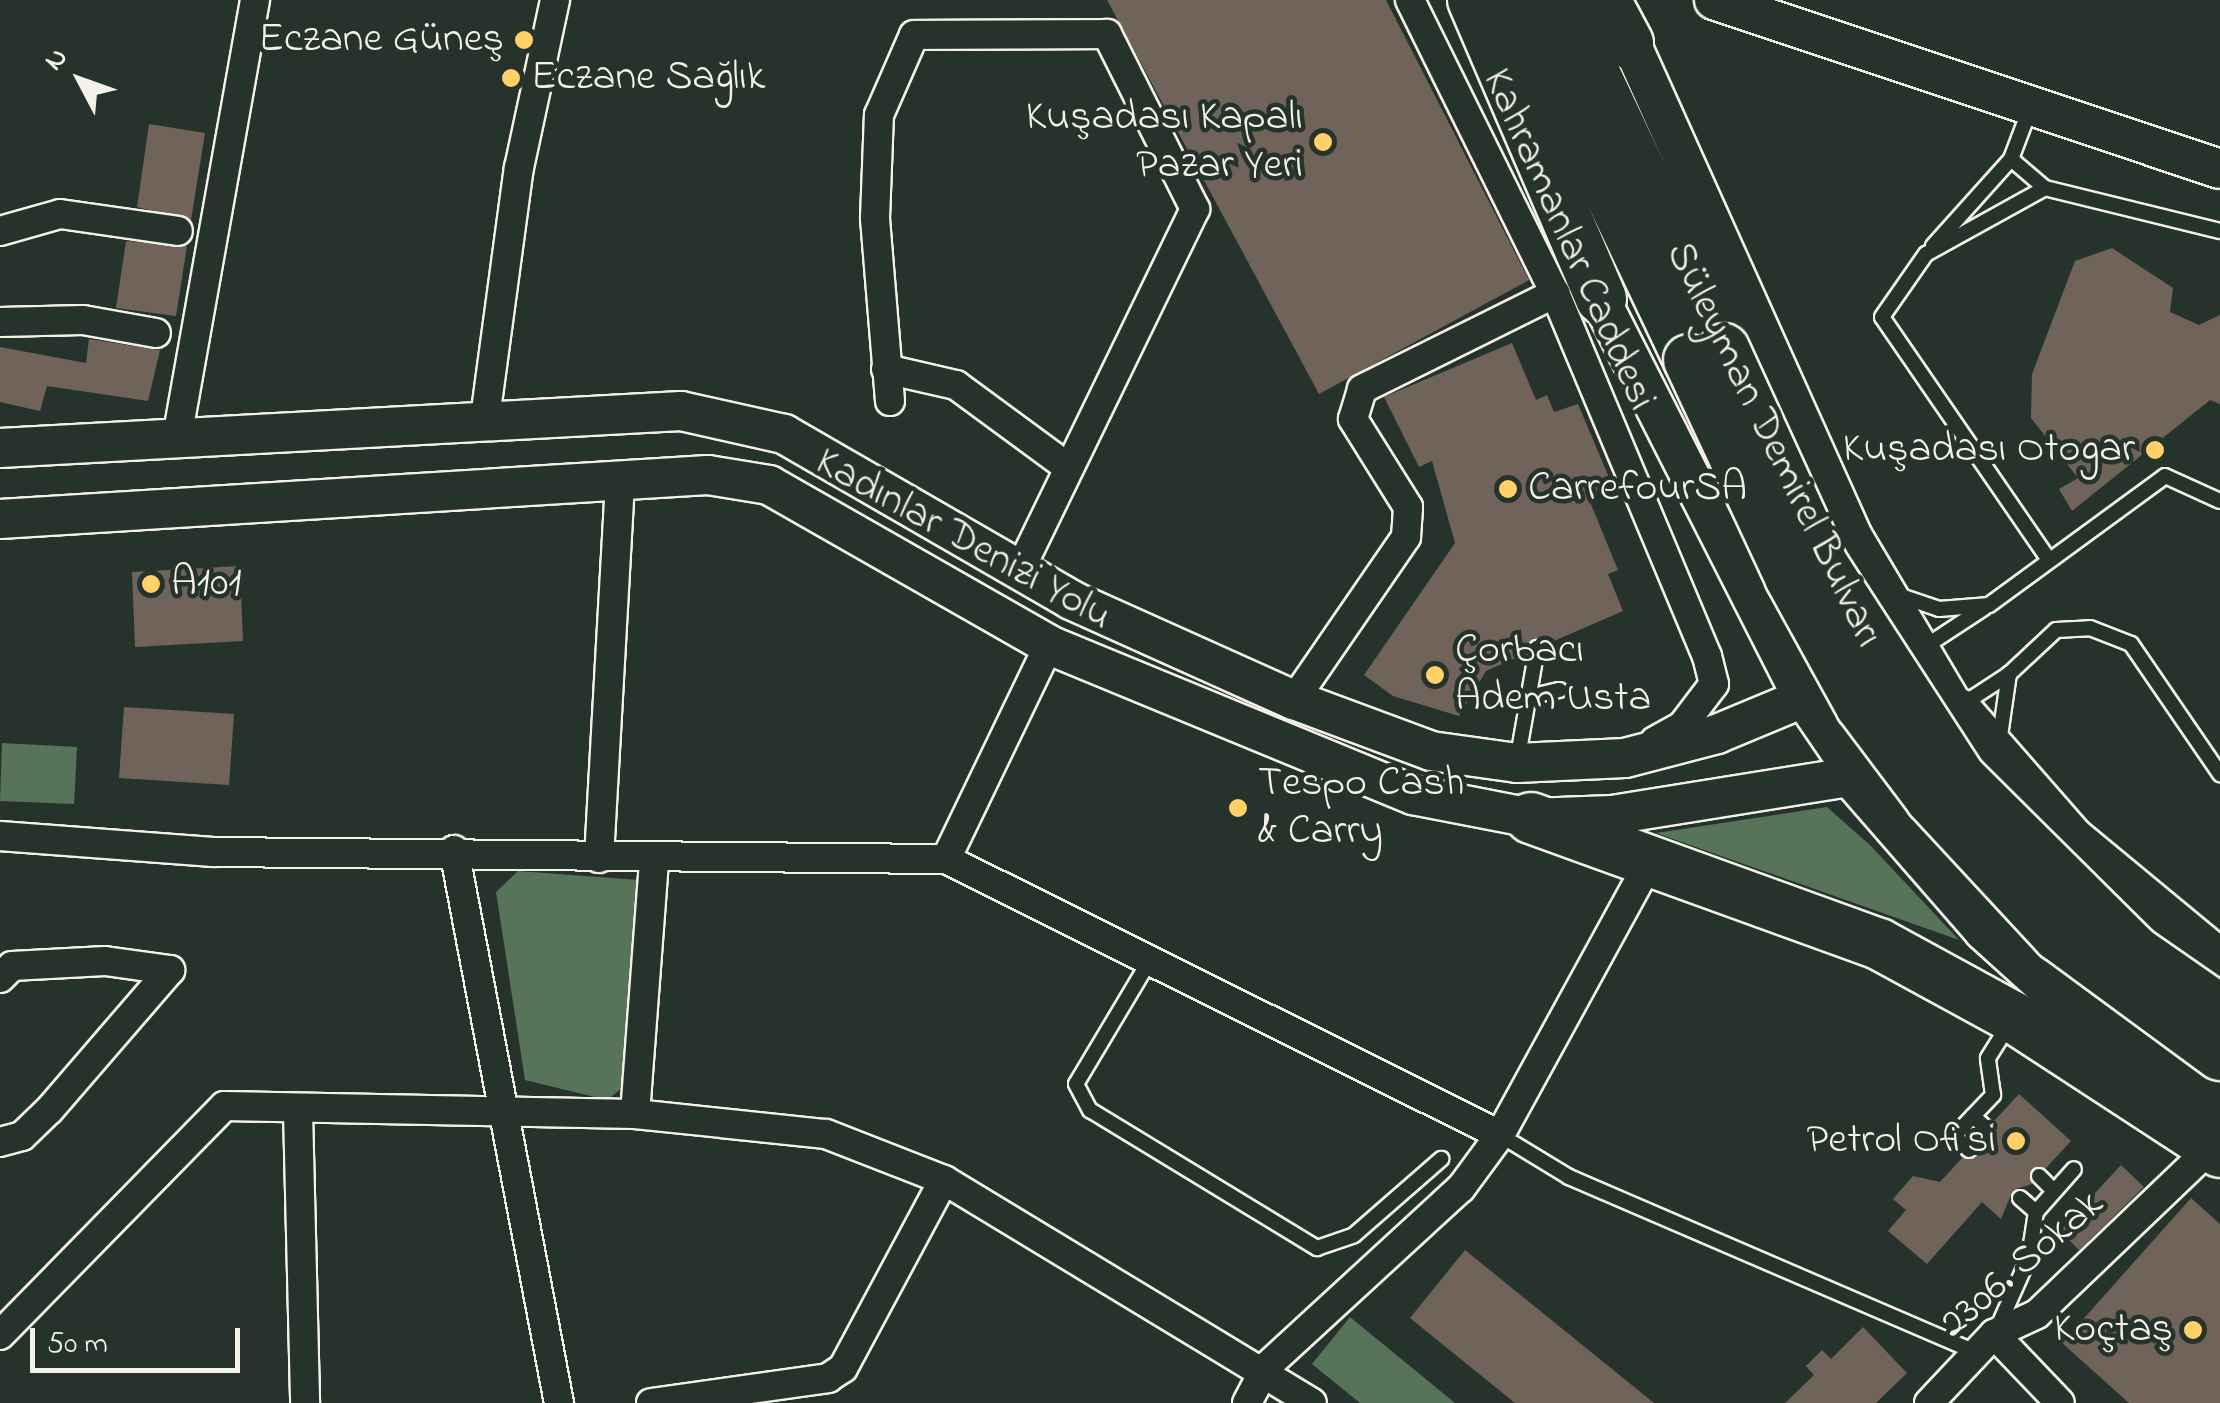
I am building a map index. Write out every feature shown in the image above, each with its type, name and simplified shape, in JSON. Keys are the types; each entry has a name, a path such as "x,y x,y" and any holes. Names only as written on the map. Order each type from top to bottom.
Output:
{"highway":[{"path":"1473,0 1578,296"},
{"name":"Süleyman Demirel Bulvarı","path":"1518,0 1823,565 1960,778 2135,951 2220,1010"},
{"name":"Süleyman Demirel Bulvarı","path":"1560,0 1808,609 1861,706 1930,799 2058,936 2220,1056"},
{"path":"1605,0 1621,22"},
{"path":"1956,711 2069,841 2220,966"},
{"path":"1856,775 1988,927 2217,1134"},
{"path":"1530,818 1878,944 2014,1016 2217,1134"},
{"path":"1988,927 1984,879 1996,859 2032,838 2069,841"}],"main road":[{"path":"1446,0 1578,296 1654,406 1800,693 1856,775"},
{"path":"1714,0 2220,168"},
{"path":"1621,22 1852,537 1956,711"},
{"name":"Kadınlar Denizi Yolu","path":"0,448 485,418 681,411 784,434 1071,600 1294,700 1431,751 1517,763 1625,758 1695,740 1800,693 1860,676 1918,649"},
{"path":"0,471 628,434 784,434"},
{"path":"0,492 550,462 706,462 769,485"},
{"name":"Kadınlar Denizi Yolu","path":"0,518 708,475 769,485 1049,645 1413,796 1530,818 1612,815 1856,775 1916,760 1956,711"},
{"path":"1049,645 1071,600"},
{"path":"1695,740 1750,699 1768,671 1761,616"}],"street":[{"path":"178,438 255,0"},
{"path":"485,418 519,168 555,0"},
{"name":"Kahramanlar Caddesi","path":"1410,0 1578,296 1714,684 1682,726 1625,758"},
{"path":"890,401 878,115 914,35 1107,34 1195,210 1065,464 1020,572"},
{"path":"0,231 60,214 178,231"},
{"path":"1294,700 1406,537 1408,506 1353,419 1362,389 1578,296"},
{"path":"0,322 83,320 156,333"},
{"path":"886,369 956,386 1065,464"},
{"path":"599,858 620,480"},
{"path":"946,859 1049,645"},
{"path":"0,836 212,852 454,850 654,861 946,859 1500,1135"},
{"path":"454,850 559,1403"},
{"path":"635,1114 654,861"},
{"path":"1246,1403 1266,1367 1461,1188 1500,1135 1649,864"},
{"path":"0,978 12,966 106,962 170,970 49,1110 22,1136 0,1142"},
{"path":"0,1336 224,1106 298,1111 503,1109 635,1114 826,1134 944,1180 1266,1367 1312,1403"},
{"path":"298,1111 304,1403"},
{"name":"2306. Sokak","path":"1929,1403 1986,1343 2037,1314 2217,1134"},
{"path":"651,1403 807,1391 843,1368 944,1180"},
{"path":"1986,1343 2060,1403"}],"lane":[{"path":"2031,106 2011,159 1926,254 1882,317 2047,557"},
{"path":"2011,159 2045,188 2220,231"},
{"path":"1926,254 2045,188"},
{"path":"1918,649 1989,606 2047,557 2165,476 2220,501"},
{"path":"1852,537 1880,583 1914,604 1989,606"},
{"path":"1956,711 2009,674 2056,630 2090,628 2131,644 2220,774"},
{"path":"1517,763 1533,696 1537,648"},
{"path":"2004,768 1998,738 2009,674"},
{"path":"1533,696 1559,690"},
{"path":"1150,960 1076,1084 1090,1110 1317,1248 1354,1235 1441,1160"},
{"path":"1969,1150 1954,1136 1993,1095 1988,1058 2014,1016"},
{"path":"1973,1116 1987,1129"},
{"path":"1500,1135 1569,1177 1986,1343 2029,1258 2036,1212 2074,1169"},
{"path":"2039,1176 2054,1190"},
{"path":"2020,1198 2036,1212"}],"green space":[{"path":"2,743 77,747 74,804 0,801"},
{"path":"1827,807 1871,846 1959,940 1656,833"},
{"path":"518,871 639,880 627,1084 607,1100 525,1080 496,892"},
{"path":"1350,1317 1455,1403 1360,1403 1312,1364"}],"building":[{"name":"Kuşadası Kapalı Pazar Yeri","path":"1107,0 1386,0 1529,280 1319,394"},
{"path":"149,124 205,133 191,220 137,207"},
{"path":"126,241 187,246 176,316 116,308"},
{"path":"2112,248 2173,288 2170,312 2199,325 2220,315 2220,404 2210,400 2072,511 2059,489 2078,478 2031,418 2032,374 2075,261"},
{"path":"89,339 160,350 148,401 47,386 40,411 0,402 0,347 86,363"},
{"name":"CarrefourSA","path":"1512,343 1536,400 1547,395 1554,412 1578,404 1613,487 1588,497 1618,570 1608,574 1623,611 1547,644 1532,638 1525,654 1486,671 1459,716 1393,696 1364,675 1455,543 1432,461 1419,467 1384,397"},
{"path":"240,566 243,641 135,647 132,572"},
{"path":"124,707 234,714 229,785 119,778"},
{"path":"2019,1094 2071,1141 2046,1168 2031,1169 2032,1184 2013,1190 2001,1219 1982,1202 1927,1264 1888,1231 1906,1210 1893,1199 1913,1176 1940,1182 1962,1158 1976,1158 1976,1142 1995,1135 1994,1121"},
{"path":"2121,1165 2144,1187 2079,1250 2060,1231"},
{"path":"2191,1198 2220,1224 2220,1403 2129,1403 2062,1343"},
{"path":"1465,1250 1654,1403 1515,1403 1410,1318"},
{"path":"1863,1327 1907,1373 1876,1403 1785,1403 1814,1375 1806,1366 1822,1350 1831,1359"}],"place":[{"name":"Eczane Güneş","path":"524,40"},
{"name":"Eczane Sağlık","path":"511,78"},
{"name":"Kuşadası Kapalı Pazar Yeri","path":"1323,142"},
{"name":"Kuşadası Otogar","path":"2155,450"},
{"name":"CarrefourSA","path":"1508,489"},
{"name":"A101","path":"151,584"},
{"name":"Çorbacı Adem Usta","path":"1435,675"},
{"name":"Tespo Cash & Carry","path":"1238,808"},
{"name":"Petrol Ofisi","path":"2016,1141"},
{"name":"Koçtaş","path":"2193,1330"}]}
